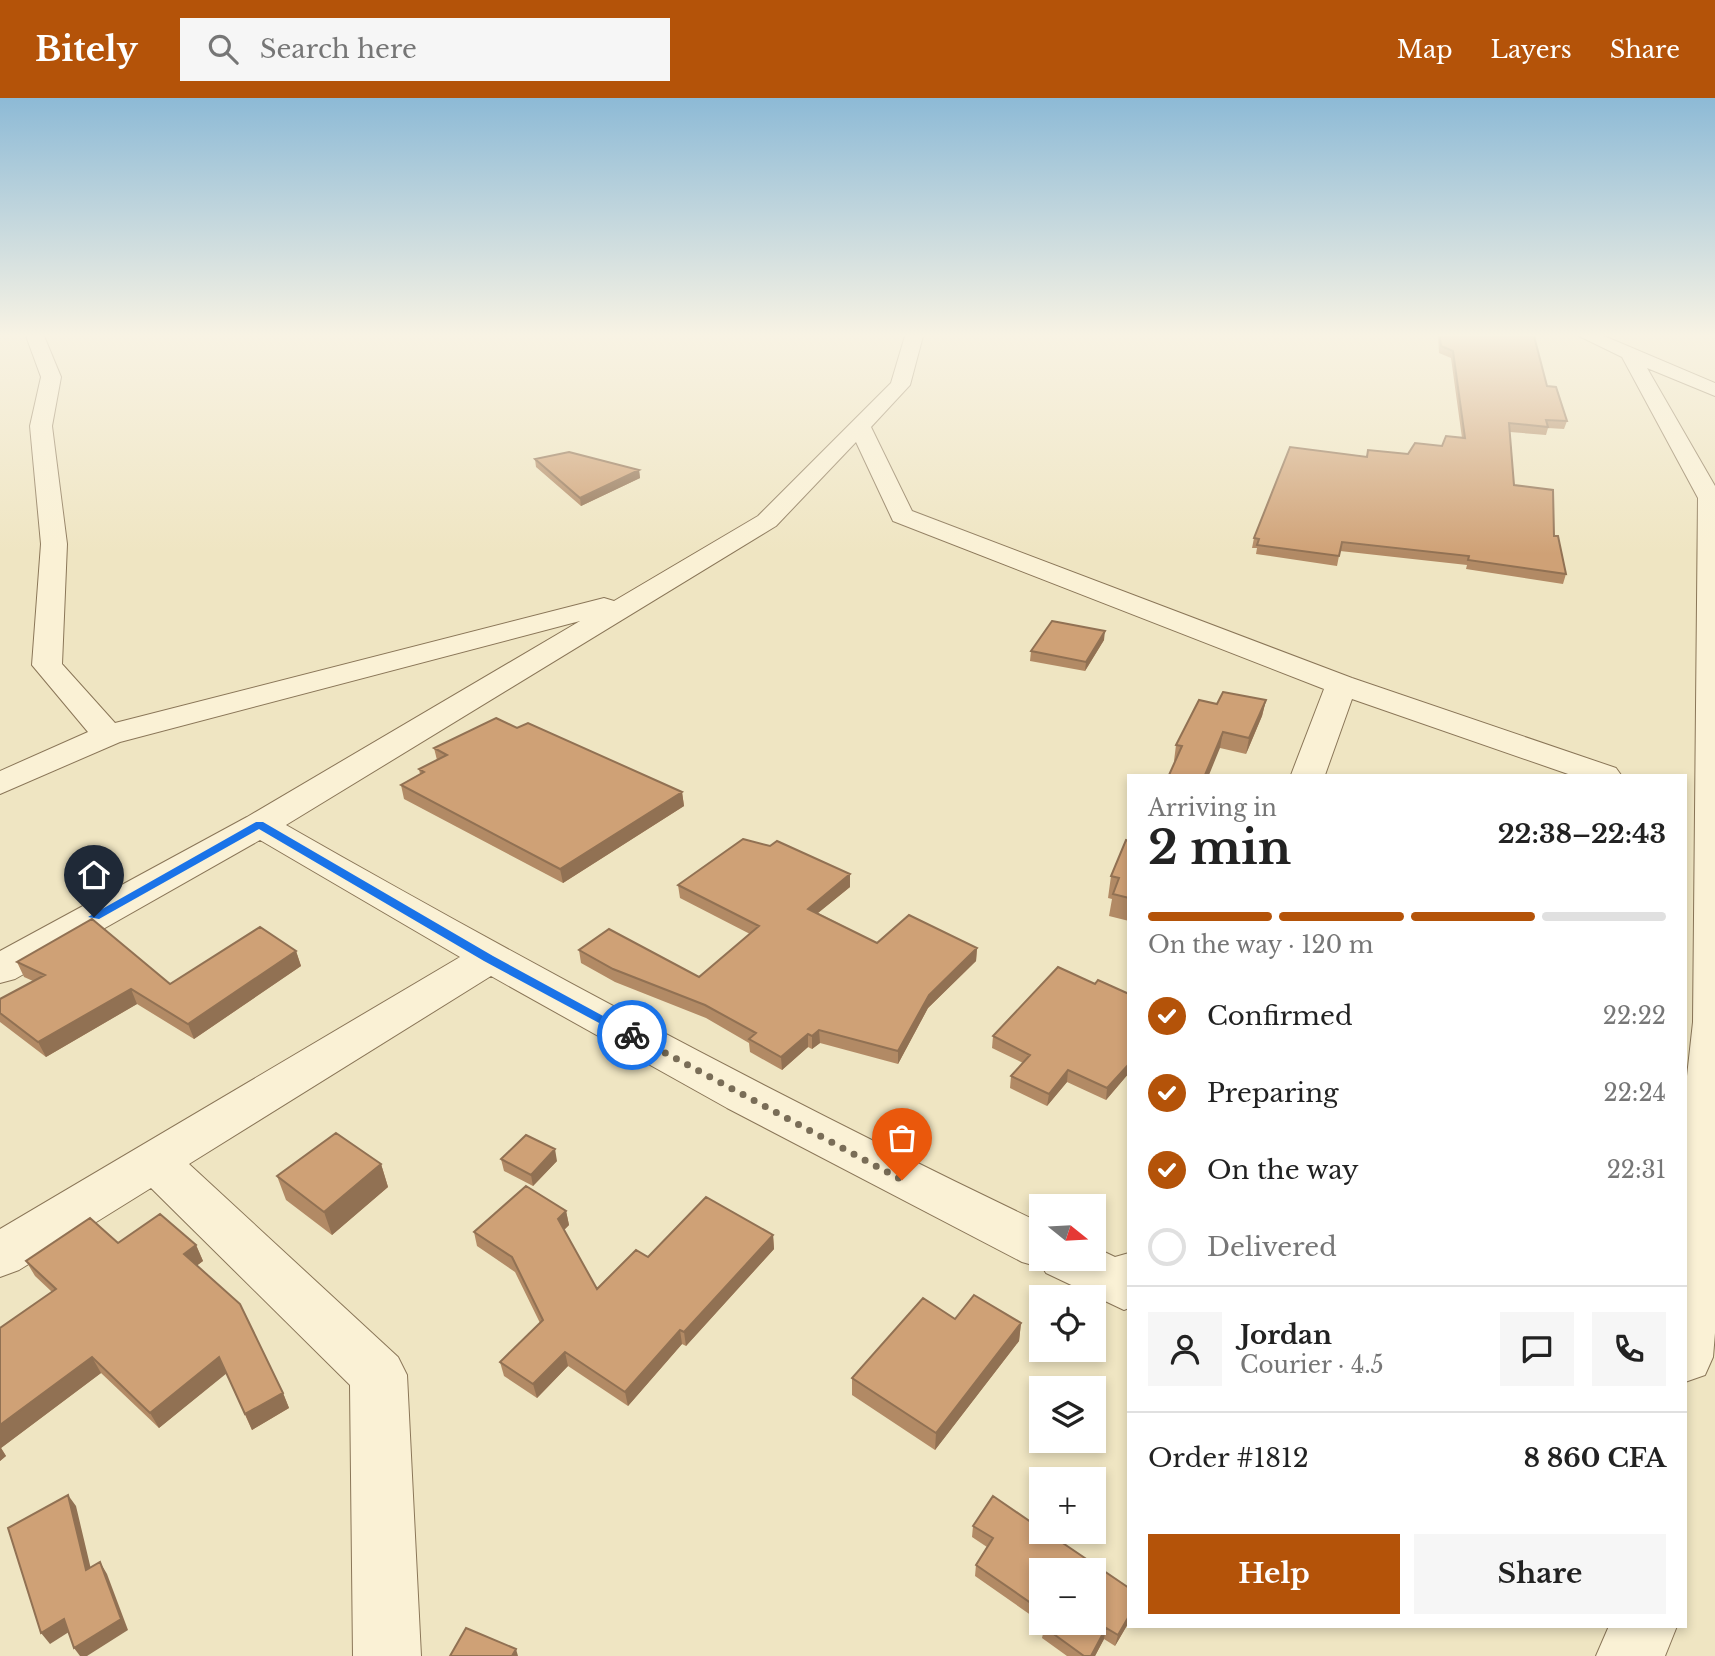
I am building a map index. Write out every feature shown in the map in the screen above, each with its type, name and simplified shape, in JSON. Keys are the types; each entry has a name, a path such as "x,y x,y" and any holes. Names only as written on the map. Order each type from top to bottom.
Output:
{"street":[{"path":"45,409 41,426 54,544 47,665 108,735"},
{"path":"0,969 260,825 767,521 877,409"},
{"path":"1660,409 1710,498 1699,808 1714,1023 1687,1334"},
{"path":"860,426 902,516 1340,685 1601,774"},
{"path":"0,783 108,735 647,595"},
{"path":"1308,774 1340,685"},
{"path":"260,825 488,959 902,1180 1029,1241"},
{"path":"0,1255 488,959"},
{"path":"154,1161 378,1375 387,1656"},
{"path":"1091,1271 1124,1287 1127,1280"},
{"path":"1630,1656 1643,1628"}],"building":[{"path":"1461,409 1563,409 1567,421 1546,420 1548,427 1509,423 1514,485 1553,490 1554,536 1558,536 1566,574 1468,560 1469,556 1342,542 1339,556 1257,545 1259,539 1254,538 1290,447 1367,457 1368,450 1408,454 1415,443 1442,446 1446,436 1465,438"},
{"path":"569,452 639,470 580,498 535,459"},
{"path":"1052,621 1105,631 1086,662 1031,651"},
{"path":"1223,692 1266,700 1249,738 1223,732 1205,774 1169,774 1182,746 1176,745 1199,700 1217,704"},
{"path":"496,718 517,728 528,723 682,792 560,869 401,785 424,772 419,769 447,755 434,748"},
{"path":"743,839 770,846 777,841 850,874 808,909 877,943 909,915 977,948 929,995 898,1051 819,1030 812,1036 808,1034 781,1057 749,1039 756,1033 705,1005 613,969 579,950 609,929 699,977 759,926 678,885"},
{"path":"1127,840 1127,898 1113,894 1119,878 1111,876"},
{"path":"92,919 170,984 260,927 296,951 188,1024 131,989 38,1042 0,1013 0,999 45,975 17,962"},
{"path":"1058,967 1095,984 1098,980 1127,993 1127,1066 1107,1088 1068,1070 1049,1094 1011,1076 1030,1055 993,1036"},
{"path":"336,1133 381,1164 324,1212 277,1176"},
{"path":"526,1135 555,1149 531,1175 501,1159"},
{"path":"526,1186 566,1211 558,1219 597,1289 636,1250 648,1257 706,1197 773,1235 684,1332 680,1330 625,1392 565,1352 533,1384 500,1362 543,1320 512,1257 474,1232"},
{"path":"160,1214 196,1245 184,1254 240,1304 283,1393 245,1414 219,1357 150,1413 92,1357 0,1425 0,1328 56,1289 26,1261 90,1218 118,1243"},
{"path":"974,1295 1021,1323 936,1433 852,1378 923,1298 955,1319"},
{"path":"68,1495 86,1570 100,1562 121,1619 74,1648 64,1619 41,1633 8,1528"},
{"path":"993,1496 1029,1521 1029,1544 1064,1544 1085,1558 1029,1558 1029,1602 976,1565 993,1538 973,1526"},
{"path":"1106,1572 1127,1587 1127,1619 1118,1635 1106,1628"},
{"path":"466,1628 516,1649 512,1656 450,1656"},
{"path":"1055,1635 1102,1635 1091,1656 1084,1656"}],"way so far":[{"path":"632,1035 902,1180"}],"route":[{"path":"94,917 260,825 488,959 632,1035"}]}
